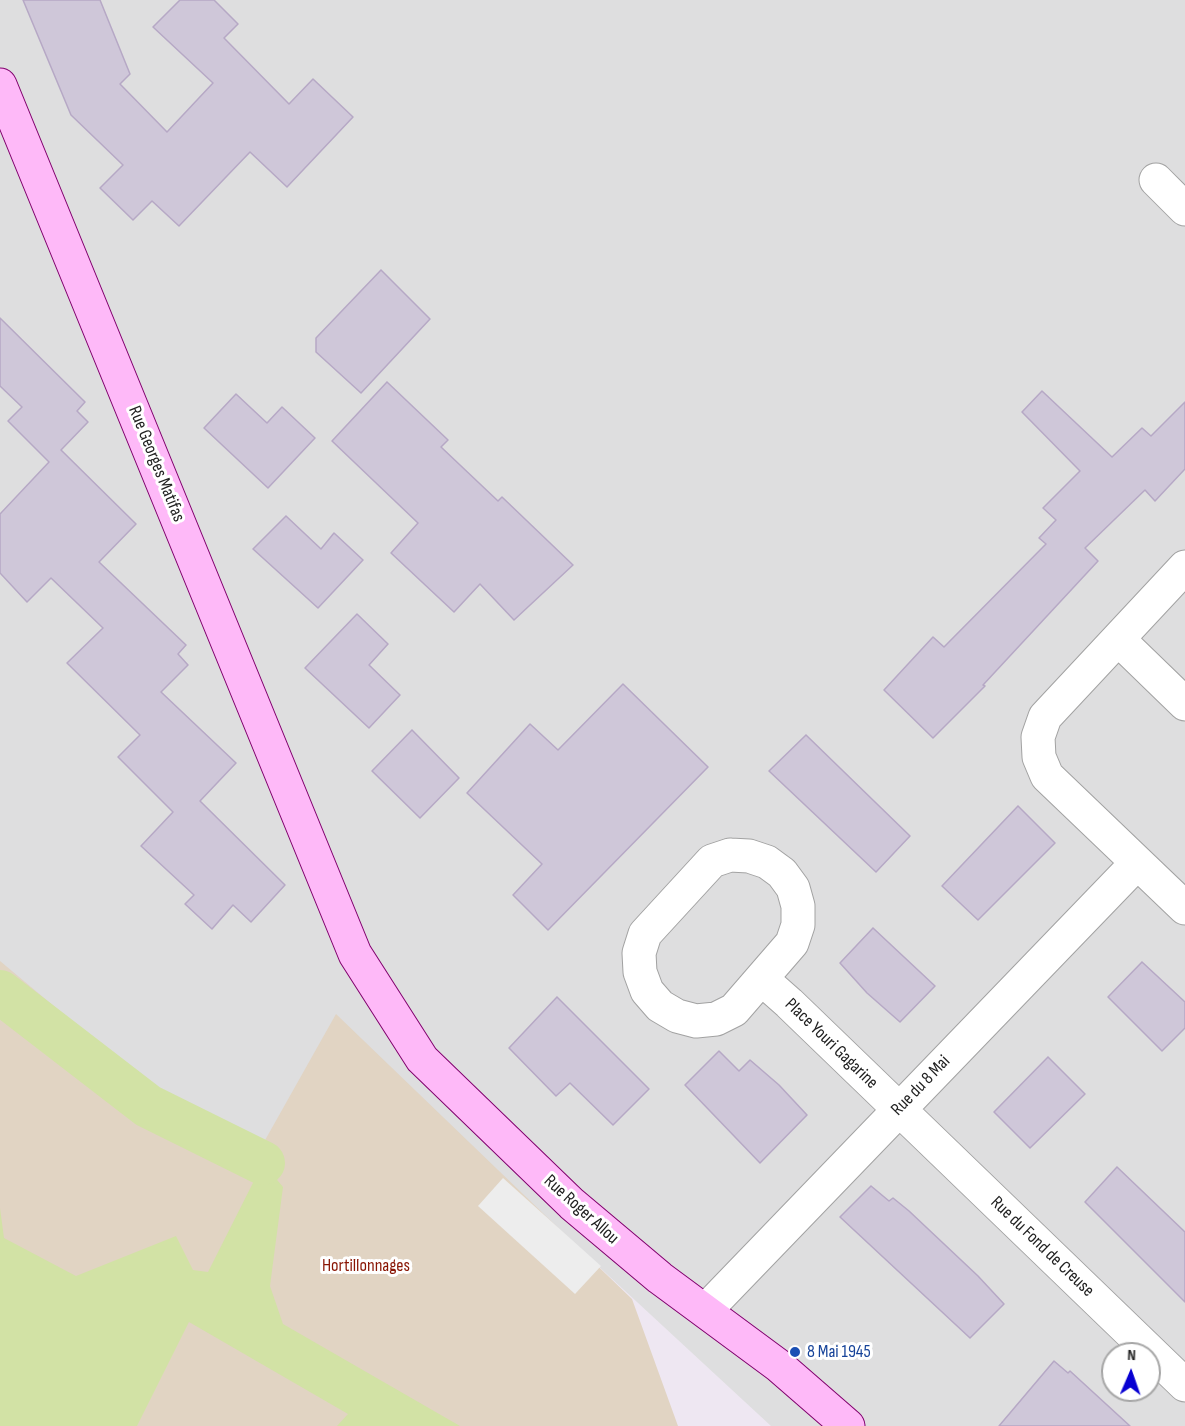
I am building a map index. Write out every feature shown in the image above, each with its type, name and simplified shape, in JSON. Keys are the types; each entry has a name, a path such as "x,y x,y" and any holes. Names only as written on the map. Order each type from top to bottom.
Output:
{"street":[{"name":"Rue Georges Matifas","path":"0,85 355,954"},
{"path":"1156,180 1185,209"},
{"path":"1185,567 1045,717 1038,737 1039,757 1047,776 1185,908"},
{"path":"1118,639 1185,704"},
{"path":"730,855 749,856 767,862 782,873 793,888 798,906 798,925 792,943 763,980 734,1010 716,1019 696,1021 677,1016 660,1006 647,991 640,972 639,953 645,934 712,861 730,855"},
{"name":"Rue du 8 Mai","path":"706,1310 1137,863"},
{"name":"Rue Roger Allou","path":"355,954 422,1059 572,1204 660,1278 779,1366 848,1426"},
{"name":"Place Youri Gagarine","path":"763,980 899,1109"},
{"name":"Rue du Fond de Creuse","path":"899,1109 1185,1385"}],"shaded area":[{"path":"0,0 1185,0 1185,1426 771,1426 503,1178 281,1165 0,999"},
{"path":"263,1163 283,1187 270,1286 283,1324 460,1426 337,1426 348,1414 189,1322 137,1426 0,1426 0,1208 4,1238 76,1276 176,1236 193,1270 208,1272"},
{"path":"503,1178 601,1266 575,1294 478,1206"}],"green space":[{"name":"Hortillonnages","path":"0,961 148,1085 264,1142 336,1014 632,1299 678,1426 0,1426"}],"building":[{"path":"23,0 100,0 130,74 120,84 167,132 213,83 153,27 180,0 214,0 238,24 224,38 289,104 313,79 353,117 287,187 250,152 179,226 152,201 133,220 100,188 123,165 71,115"},
{"path":"381,270 430,319 361,393 316,352 316,338"},
{"path":"0,318 85,402 77,411 88,422 61,450 136,524 99,562 186,645 178,654 188,665 161,692 236,763 200,801 285,885 251,922 233,905 212,929 185,904 194,895 141,846 173,812 118,757 140,735 67,663 103,628 51,578 27,602 0,573 0,514 49,462 8,421 22,407 0,386"},
{"path":"387,382 448,440 441,447 498,501 502,497 573,565 514,620 480,584 454,612 391,553 418,523 332,441"},
{"path":"1042,391 1112,457 1142,428 1151,436 1185,402 1185,469 1155,501 1145,490 1085,548 1098,561 983,685 985,686 933,738 884,690 933,637 944,647 1046,544 1039,538 1056,520 1043,508 1080,471 1022,412"},
{"path":"236,394 267,423 282,407 315,438 268,488 204,428"},
{"path":"286,516 321,549 334,533 363,560 318,608 253,549"},
{"path":"357,614 388,644 369,665 400,695 369,728 305,668"},
{"path":"623,684 708,767 548,930 513,895 542,864 467,793 530,724 558,750"},
{"path":"412,730 459,778 420,818 372,771"},
{"path":"806,735 910,836 876,872 769,771"},
{"path":"1018,806 1055,843 978,920 942,886"},
{"path":"873,928 935,986 900,1022 867,993 840,963"},
{"path":"1142,962 1185,1002 1185,1028 1162,1051 1108,997"},
{"path":"557,997 649,1089 613,1125 570,1083 556,1096 509,1048"},
{"path":"719,1051 739,1071 750,1060 779,1085 807,1115 760,1163 685,1085"},
{"path":"1048,1057 1085,1094 1030,1148 994,1112"},
{"path":"1117,1167 1185,1232 1185,1302 1085,1202"},
{"path":"871,1186 889,1201 893,1198 909,1211 978,1276 1004,1304 970,1338 840,1217"},
{"path":"1054,1361 1068,1373 1070,1371 1101,1399 1101,1402 1130,1426 999,1426"}],"waterway":[{"path":"0,992 148,1106 263,1163"}],"place":[{"name":"8 Mai 1945","path":"795,1352"}]}
